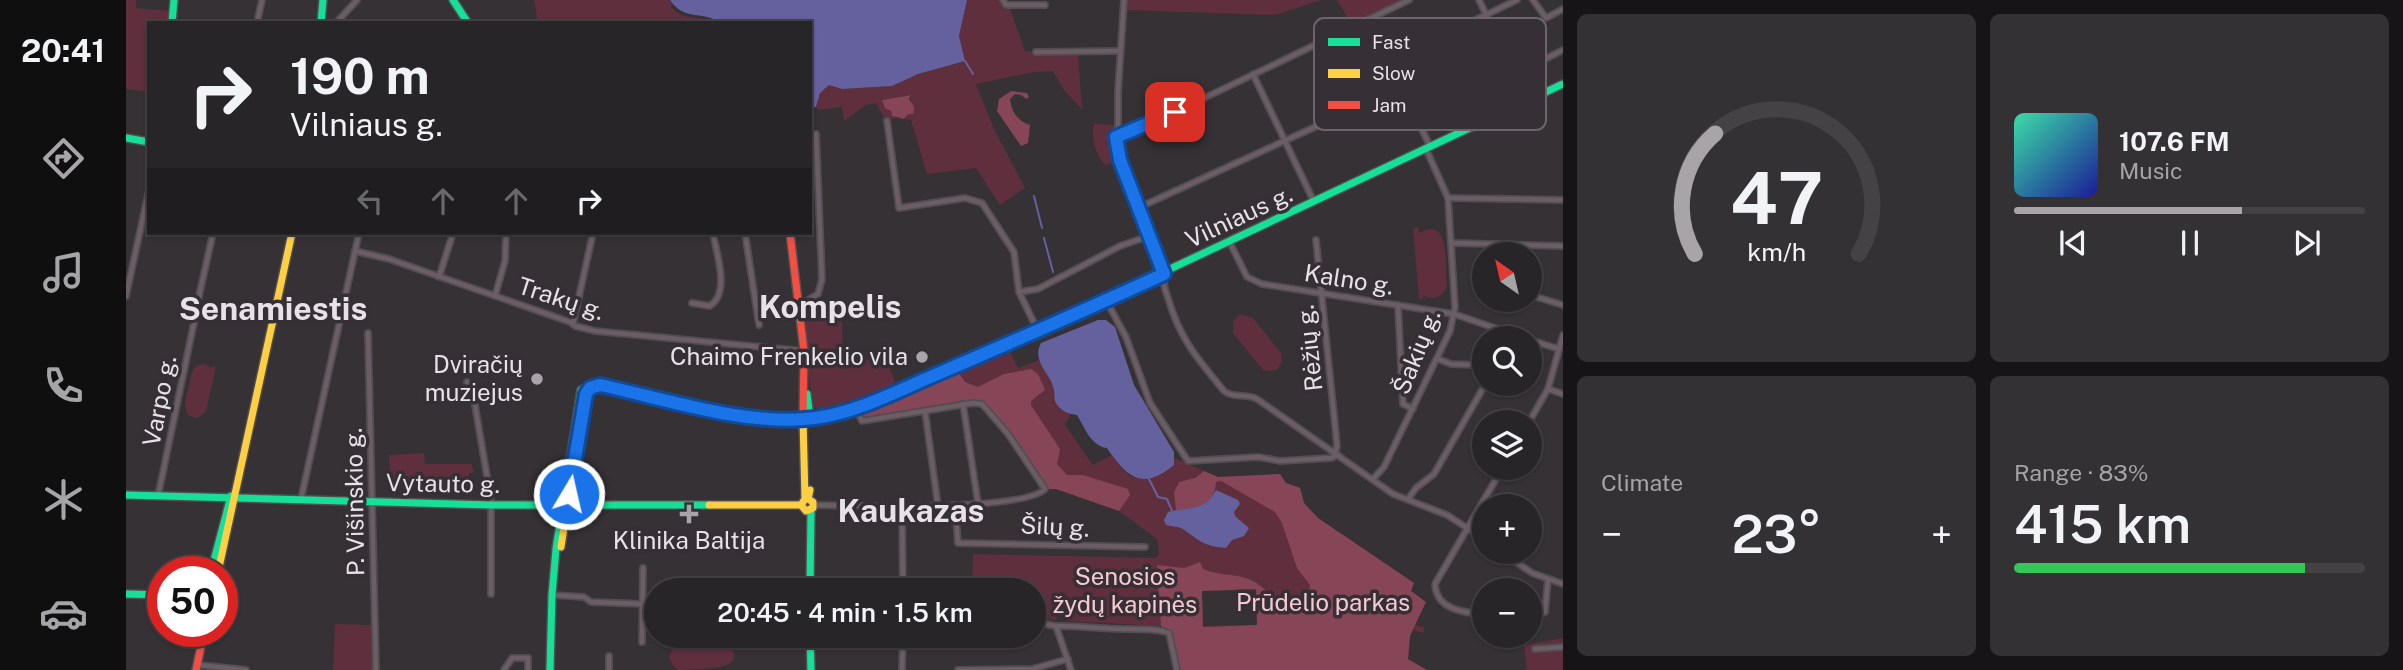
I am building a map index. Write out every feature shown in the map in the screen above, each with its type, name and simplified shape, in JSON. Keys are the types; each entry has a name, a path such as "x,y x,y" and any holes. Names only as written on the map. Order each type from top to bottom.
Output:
{"main road":[{"path":"172,21 174,0"},
{"path":"321,21 324,0"},
{"path":"453,0 467,21"},
{"name":"Vilniaus g.","path":"1546,92 1563,84"},
{"name":"Vilniaus g.","path":"565,505 580,393 589,383 750,417 806,419 855,407 1106,301 1466,130"},
{"path":"126,138 147,142"},
{"path":"216,556 241,468 292,235"},
{"path":"790,235 804,351 810,578"},
{"name":"Vytauto g.","path":"126,495 491,505 807,505"},
{"path":"221,556 232,499"},
{"path":"552,670 554,595 565,505"},
{"path":"126,594 147,595"},
{"path":"194,668 196,647"},
{"path":"194,668 200,647"},
{"path":"810,648 811,670"}],"street":[{"path":"257,21 262,0"},
{"path":"338,21 357,0"},
{"path":"1003,0 1006,5 1045,5"},
{"path":"1124,0 1116,137 1120,160 1164,274 1168,299 1183,339 1230,396 1250,395 1394,494 1436,510 1472,530"},
{"path":"1370,18 1409,0"},
{"path":"1479,0 1488,18"},
{"path":"1478,18 1517,0"},
{"path":"1533,0 1546,18 1563,9"},
{"path":"1116,137 1175,112 1314,45"},
{"path":"1546,58 1563,50"},
{"path":"1035,52 1120,51"},
{"path":"1253,74 1314,202"},
{"path":"887,121 899,208 965,198 982,203 1014,252 1019,292 1038,331"},
{"path":"1138,208 1314,127"},
{"name":"Šakių g.","path":"1373,479 1384,467 1438,359 1451,331 1454,314 1448,198 1420,130"},
{"path":"799,306 818,294 822,279 816,134"},
{"path":"812,156 817,156"},
{"path":"1448,198 1563,200"},
{"path":"126,296 147,199"},
{"path":"197,305 213,235"},
{"path":"301,501 359,235"},
{"path":"439,277 452,235"},
{"path":"495,296 505,261 506,235"},
{"path":"573,325 593,235"},
{"path":"692,303 710,306 719,296 720,283 713,235"},
{"path":"746,235 760,325"},
{"path":"1019,292 1038,289 1120,246 1149,236"},
{"name":"Rėžių g.","path":"1316,240 1338,447 1336,454"},
{"name":"Kalno g.","path":"1230,242 1247,277 1262,284 1454,314 1489,326"},
{"path":"1452,243 1472,244"},
{"path":"1542,246 1563,246"},
{"name":"Trakų g.","path":"355,251 389,259 595,331 804,351"},
{"path":"1542,299 1563,305"},
{"path":"1106,301 1130,347 1150,403 1184,458 1194,462 1258,457 1280,461 1331,458 1336,454"},
{"path":"1398,305 1403,404 1413,409"},
{"name":"Varpo g.","path":"158,496 195,313"},
{"name":"P. Višinskio g.","path":"368,332 376,670"},
{"path":"1536,410 1548,389 1563,335"},
{"path":"1542,344 1559,349"},
{"path":"1438,359 1451,364 1472,365"},
{"path":"467,382 476,414 491,505 491,594"},
{"path":"1548,389 1563,394"},
{"path":"1408,499 1416,488 1434,474 1479,396"},
{"path":"855,407 862,421 962,404 978,503"},
{"name":"Vytauto g.","path":"807,505 938,506 1025,498 1040,494 1045,489 988,408 982,404 962,404"},
{"path":"925,411 938,506"},
{"path":"1472,612 1451,608 1441,601 1436,592 1437,578 1495,480"},
{"path":"902,505 903,578"},
{"name":"Šilų g.","path":"955,505 958,542 1145,547"},
{"path":"1518,564 1563,584"},
{"path":"642,642 643,568"},
{"path":"1542,614 1545,612 1548,579"},
{"path":"554,595 584,597 591,602 643,604"},
{"path":"1046,624 1165,631 1171,639 1177,670"},
{"path":"1056,626 1072,670"},
{"path":"1535,649 1563,647"},
{"path":"902,670 903,648"},
{"path":"609,670 610,656"},
{"path":"504,670 512,658 528,658 527,670"},
{"path":"958,670 1032,669 1068,659"},
{"path":"194,668 246,670"}],"green space":[{"path":"126,0 136,0 136,8 173,11 172,21 147,21 147,92 126,89"},
{"path":"534,0 670,0 673,5 671,7 681,15 708,21 538,21"},
{"path":"967,0 1007,0 1025,51 1078,53 1082,110 1064,90 1053,71 1034,72 976,84 994,129 1025,188 1000,205 976,168 927,174 911,120 904,119 911,104 911,95 882,100 892,116 898,119 884,118 876,103 866,105 844,121 842,107 818,110 816,107 820,93 829,84 842,89 892,86 918,74 965,61 959,36"},
{"path":"1124,0 1321,0 1275,15 1124,10"},
{"path":"1337,0 1409,0 1372,18 1348,18"},
{"path":"1011,91 1027,93 1029,97 1026,99 1015,94 1010,99 1016,115 1030,125 1028,143 1021,146 997,111 999,99"},
{"path":"911,95 909,99 914,113 904,119 892,116 882,100"},
{"path":"1094,124 1117,125 1120,160 1105,165 1102,161 1093,140"},
{"path":"1418,227 1419,233 1429,229 1437,231 1444,245 1447,286 1437,297 1423,295 1423,299 1419,299 1413,228"},
{"path":"801,307 842,317 843,358 886,359 896,384 844,406 822,409 813,407"},
{"path":"1240,314 1253,318 1281,353 1282,361 1277,370 1263,370 1233,333 1233,321"},
{"name":"Prūdelio parkas","path":"1010,352 1018,368 1039,360 1067,413 1071,414 1065,425 1093,465 1112,455 1132,476 1147,479 1156,477 1174,465 1174,458 1218,477 1280,474 1286,483 1300,488 1304,503 1318,518 1414,583 1411,591 1426,602 1415,625 1424,627 1424,633 1415,631 1414,627 1410,636 1408,659 1427,670 1169,633 1161,626 1066,621 1063,615 1056,620 1046,619 1046,578 972,578 973,554 1156,558 1159,554 1157,539 1119,511 1056,489 1045,489 1027,461 982,404 858,415","holes":["1256,590 1257,625 1203,626 1202,591"]},
{"path":"198,365 216,367 206,411 198,418 192,417 185,406 191,377"},
{"path":"1031,369 1038,374 1045,390 1031,401 1031,405 1060,449 1057,464 1067,475 1083,475 1128,489 1130,495 1119,511 1056,489 1045,489 1027,461 982,404 862,421 858,415 959,373 965,382 978,387 1004,374"},
{"path":"424,453 425,464 472,464 474,472 469,473 470,485 399,484 390,481 389,455"},
{"path":"1204,471 1218,477 1280,474 1286,483 1300,488 1304,503 1318,518 1414,583 1411,591 1426,602 1410,636 1408,659 1427,670 1177,670 1169,633 1161,626 1157,565 1184,568 1200,562 1203,569 1247,578 1274,595 1298,605 1307,596 1310,588 1297,568 1282,523 1275,512 1221,481 1216,482 1212,497 1203,505 1176,510 1174,492 1179,482 1195,478","holes":["1256,589 1257,625 1203,627 1202,591"]},
{"path":"335,624 372,625 372,670 333,670"},
{"path":"1563,638 1563,670 1521,670 1527,669 1524,648 1542,648 1542,642"},
{"path":"673,648 730,648 734,656 733,661 722,666 679,670 669,657"}],"shaded area":[{"path":"670,0 967,0 959,36 965,61 918,74 892,86 842,89 829,85 820,93 816,107 812,107 812,21 718,21 688,14"},
{"path":"1098,320 1106,320 1115,327 1134,385 1174,452 1174,465 1153,478 1136,478 1129,473 1107,448 1101,447 1093,440 1077,415 1060,408 1055,402 1052,384 1040,362 1038,356 1041,343"},
{"path":"1216,490 1238,500 1240,504 1234,512 1235,516 1249,528 1244,536 1232,540 1226,548 1218,547 1202,542 1181,528 1166,525 1164,520 1168,512 1202,505"}],"waterway":[{"path":"965,61 973,74"},
{"path":"1034,196 1042,228"},
{"path":"1044,238 1053,272"},
{"path":"1149,479 1158,497 1167,499 1172,511"}],"traffic: fast":[{"path":"172,21 174,0"},
{"path":"321,21 323,0"},
{"path":"453,0 467,21"},
{"path":"1546,92 1563,84"},
{"path":"1049,326 1465,130"},
{"path":"126,138 147,142"},
{"path":"550,670 556,549 581,390 593,383 750,417 767,418"},
{"path":"807,394 810,418"},
{"path":"126,495 491,505 709,505"},
{"path":"215,556 231,496"},
{"path":"810,578 811,510"},
{"path":"126,594 147,595"},
{"path":"810,648 811,670"}],"traffic: slow":[{"path":"221,556 292,235"},
{"path":"801,505 805,499 803,419 855,407 1049,326"},
{"path":"561,547 573,469"},
{"path":"801,505 806,511 813,508 813,502 808,499 810,490"},
{"path":"709,505 801,505"}],"traffic: jam":[{"path":"767,418 803,419 804,351 790,235"},
{"path":"577,443 586,394 590,388 597,385"},
{"path":"196,670 201,647"}],"place":[{"name":"Chaimo Frenkelio vila","path":"922,357"},
{"name":"Dviračių muziejus","path":"537,379"},
{"name":"Klinika Baltija","path":"689,514"}],"district":[{"name":"Kompelis","path":"830,307"},
{"name":"Senamiestis","path":"273,309"},
{"name":"Kaukazas","path":"911,511"}],"route":[{"path":"569,494 586,394 594,386 600,385 750,417 816,418 855,407 1018,340 1164,274 1120,160 1116,137 1175,112"}],"park label":[{"name":"Senosios žydų kapinės","path":"1125,591"}]}
